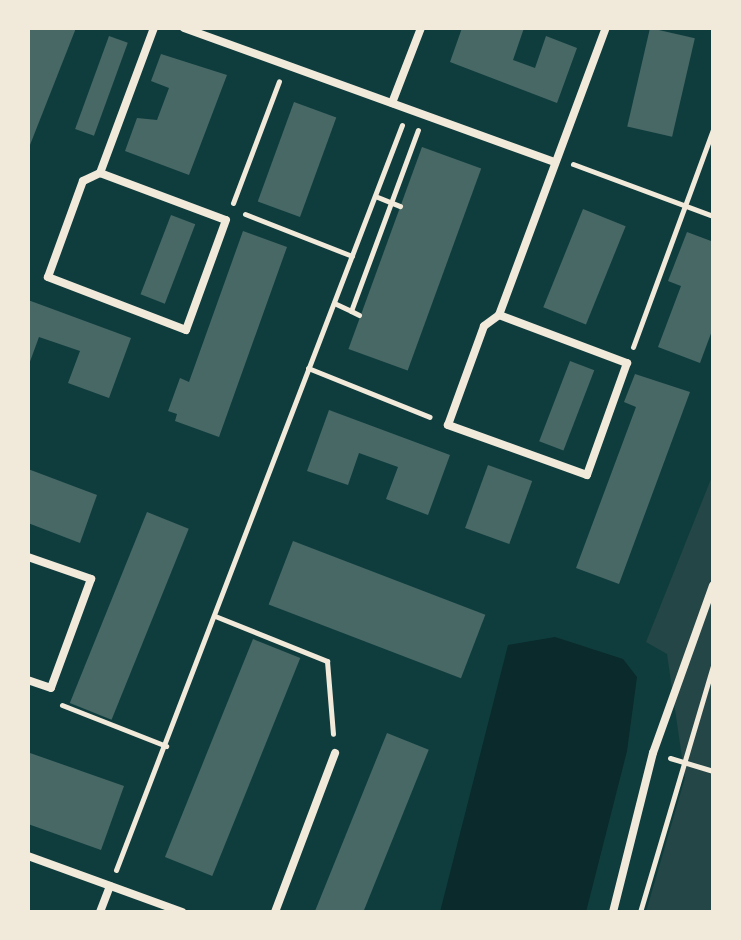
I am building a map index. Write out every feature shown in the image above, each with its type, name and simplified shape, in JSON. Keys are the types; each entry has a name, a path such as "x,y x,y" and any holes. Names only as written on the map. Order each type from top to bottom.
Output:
{"street":[{"path":"100,173 226,220 186,330 48,277 83,181 100,173 154,28"},
{"path":"184,28 556,160"},
{"path":"392,103 421,28"},
{"path":"499,315 627,363 587,475 448,425 484,326 499,315 606,28"},
{"path":"28,557 91,579 51,688 28,680"},
{"path":"613,912 653,753 713,585"},
{"path":"275,912 335,753"},
{"path":"28,856 182,912"},
{"path":"100,912 110,886"}],"path":[{"path":"285,65 231,208 352,256"},
{"path":"110,886 408,109"},
{"path":"351,311 424,115"},
{"path":"627,363 713,130"},
{"path":"556,160 713,216"},
{"path":"375,196 400,206"},
{"path":"334,303 359,315"},
{"path":"308,368 448,425"},
{"path":"215,616 327,661 335,753"},
{"path":"640,912 680,761 713,665"},
{"path":"51,688 58,704 166,746"},
{"path":"653,753 713,771"}],"shaded area":[{"path":"713,474 713,912 646,912 685,778 667,654 646,642"},
{"path":"555,637 623,659 637,677 627,751 586,912 440,912 508,645"}],"building":[{"path":"28,28 76,28 28,150"},
{"path":"462,28 524,28 513,60 535,68 546,36 577,48 557,103 450,62"},
{"path":"650,28 695,38 672,137 627,126"},
{"path":"109,36 128,43 94,136 75,129"},
{"path":"161,54 227,75 189,175 125,151 137,118 157,120 169,88 151,81"},
{"path":"294,102 336,117 300,217 258,202"},
{"path":"422,147 481,169 408,371 348,349"},
{"path":"583,209 626,226 586,325 543,307"},
{"path":"171,215 195,224 165,304 141,294"},
{"path":"243,231 287,247 219,437 175,421 177,414 168,411 180,378 189,382"},
{"path":"687,232 711,241 713,254 713,328 700,363 658,347 681,286 668,281"},
{"path":"28,300 131,338 109,398 68,383 80,351 39,337 28,367"},
{"path":"570,361 594,370 563,451 539,441"},
{"path":"635,374 690,392 619,584 576,568 636,407 624,402"},
{"path":"329,410 450,455 428,515 386,499 398,467 359,453 348,485 307,471"},
{"path":"488,465 532,481 509,544 465,528"},
{"path":"28,469 97,495 80,543 28,523"},
{"path":"147,512 189,529 112,720 70,703"},
{"path":"293,541 485,615 461,678 269,604"},
{"path":"253,639 300,658 212,876 165,857"},
{"path":"387,733 429,750 363,912 315,911"},
{"path":"30,753 124,786 101,850 28,824"}]}
